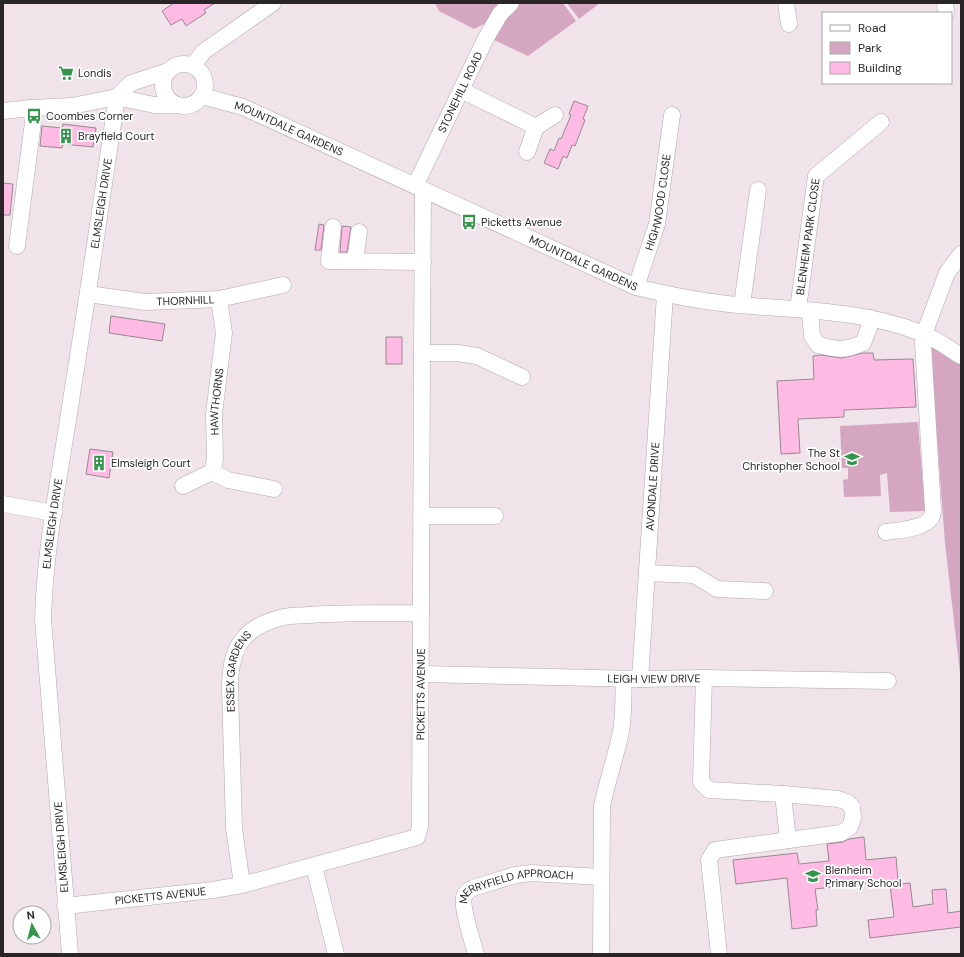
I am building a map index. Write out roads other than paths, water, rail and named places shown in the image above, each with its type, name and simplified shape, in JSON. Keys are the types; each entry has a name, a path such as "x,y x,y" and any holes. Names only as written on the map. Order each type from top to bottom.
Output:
{"street":[{"name":"STONEHILL ROAD","path":"419,188 461,90 486,38 500,14 510,3"},
{"path":"786,3 789,24"},
{"path":"193,66 202,52 263,6"},
{"path":"3,111 72,106 117,97 154,105 184,106 191,105 198,101 202,96 205,89 205,82 199,70 187,64 173,66 164,77 163,84 166,97 171,102 178,105"},
{"path":"117,97 131,84 168,71"},
{"path":"461,90 536,127"},
{"name":"MOUNTDALE GARDENS","path":"202,96 243,107 636,287 665,294 742,305 804,310 871,318 924,334 961,356"},
{"name":"ELMSLEIGH DRIVE","path":"70,954 43,620 44,584 117,97"},
{"path":"17,246 33,122 31,108"},
{"path":"527,152 536,127 555,115"},
{"name":"HIGHWOOD CLOSE","path":"636,287 657,224 672,115"},
{"name":"BLENHEIM PARK CLOSE","path":"871,318 863,343 850,349 839,350 818,345 812,336 804,310 816,176 881,122"},
{"name":"PICKETTS AVENUE","path":"65,906 242,886 417,837 420,827 423,262 419,188"},
{"path":"742,305 758,190"},
{"path":"334,227 329,261 423,262"},
{"path":"355,261 359,232"},
{"path":"886,532 923,525 930,519 932,514 933,510 923,343 924,334 947,273 961,254"},
{"name":"THORNHILL","path":"88,294 145,302 219,299 283,285"},
{"name":"AVONDALE DRIVE","path":"640,679 665,294"},
{"name":"HAWTHORNS","path":"212,472 215,460 214,414 224,334 219,299"},
{"path":"422,353 458,353 477,356 522,377"},
{"path":"183,486 212,472 228,480 274,489"},
{"path":"3,504 54,513"},
{"path":"421,516 495,516"},
{"path":"647,573 694,575 717,589 765,591"},
{"name":"ESSEX GARDENS","path":"242,886 234,828 230,688 232,662 237,648 245,636 261,625 281,618 367,613 421,613"},
{"name":"LEIGH VIEW DRIVE","path":"420,674 624,679 704,678 888,681"},
{"path":"704,678 701,782 709,790 838,799 847,802 852,807 853,818 850,827 841,833 715,850 709,860 720,954"},
{"path":"601,954 602,806 605,789 616,754 621,730 624,679"},
{"path":"783,794 788,840"},
{"path":"314,866 336,954"},
{"name":"MERRYFIELD APPROACH","path":"476,954 463,901 464,896 472,888 515,875 531,873 601,877"}],"place":[{"name":"Londis","path":"66,73"},
{"name":"Coombes Corner","path":"34,116"},
{"name":"Brayfield Court","path":"66,136"},
{"name":"Picketts Avenue","path":"469,222"},
{"name":"The St Christopher School","path":"852,459"},
{"name":"Elmsleigh Court","path":"99,463"},
{"name":"Blenheim Primary School","path":"813,876"}]}
